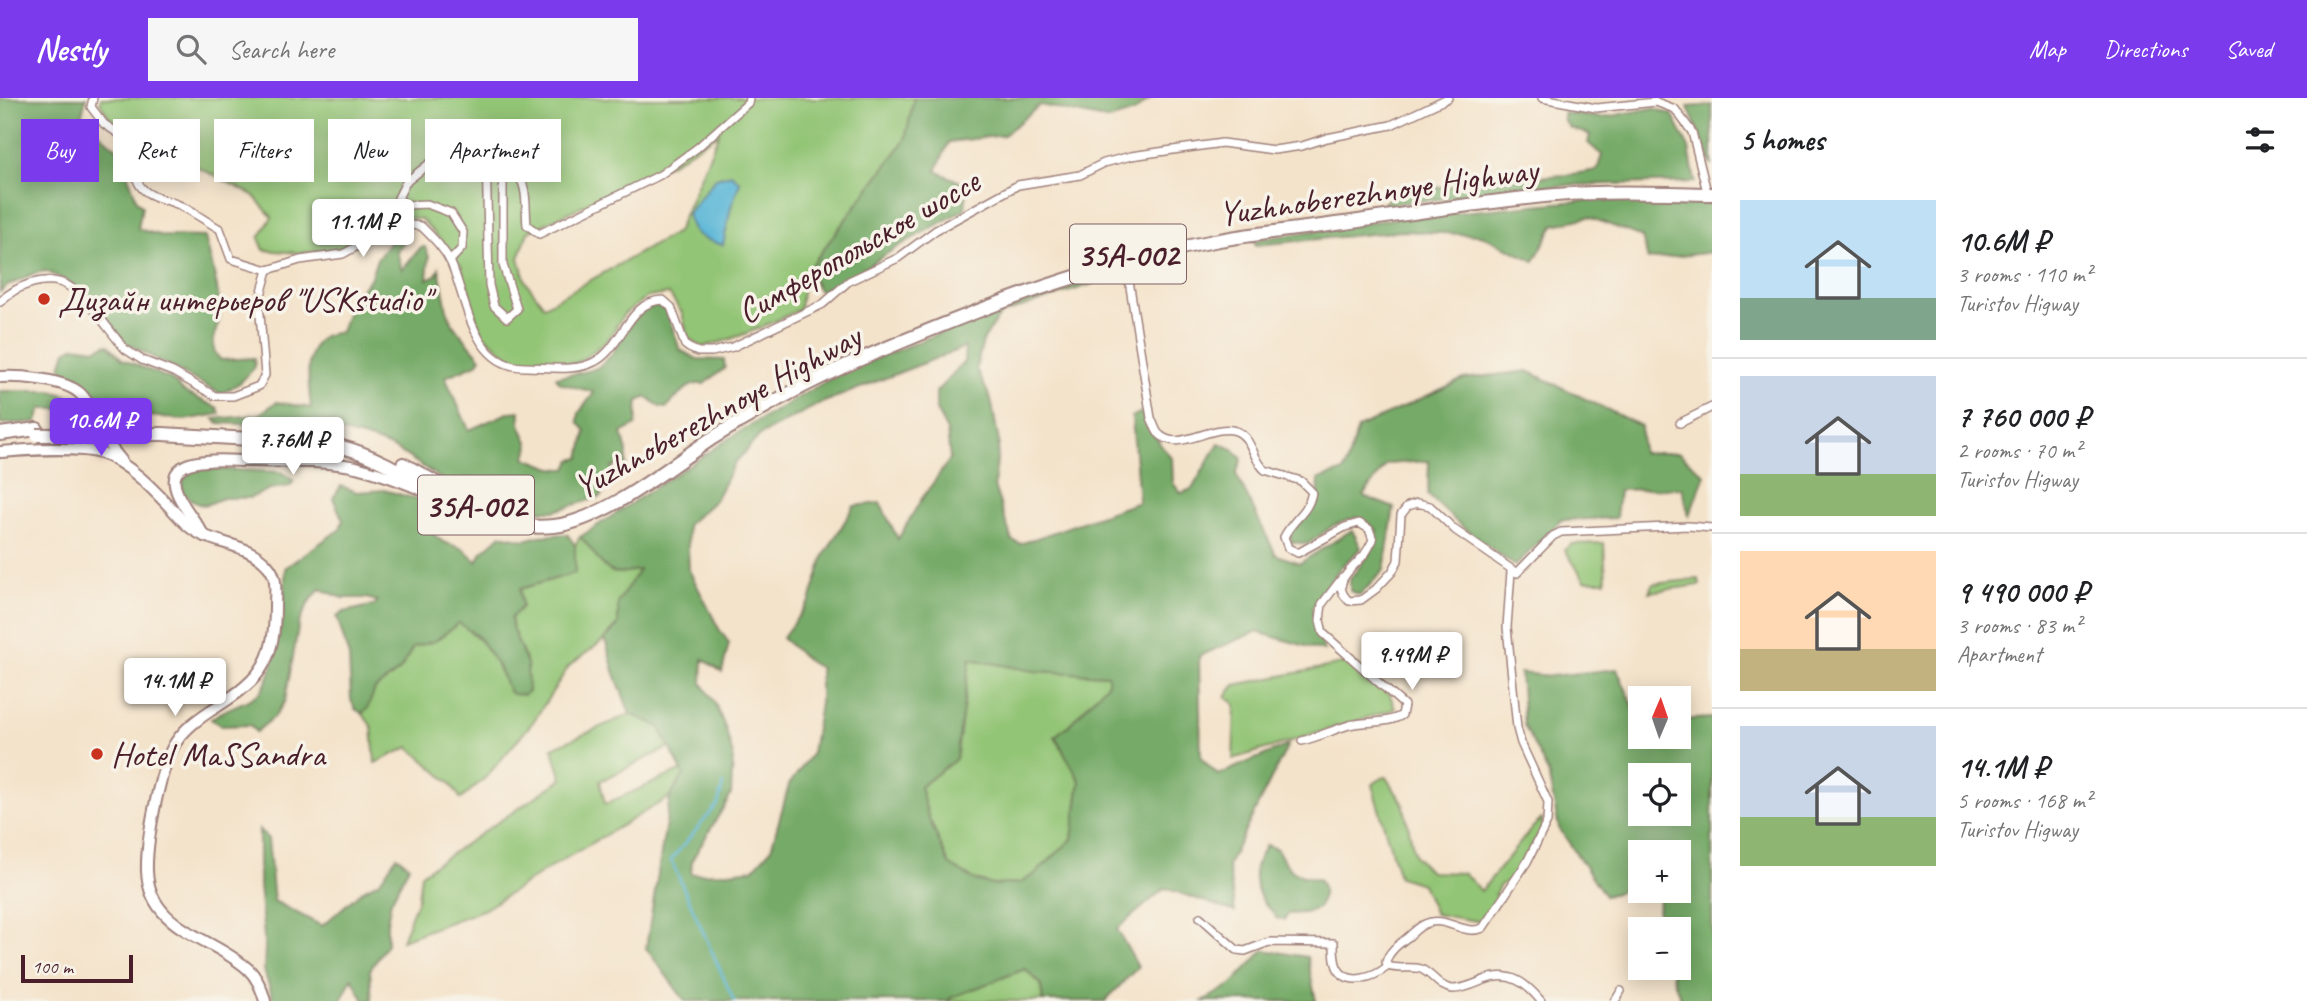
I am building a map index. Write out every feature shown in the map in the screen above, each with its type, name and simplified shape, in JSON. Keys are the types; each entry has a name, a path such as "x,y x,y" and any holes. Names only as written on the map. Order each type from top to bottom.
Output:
{"highway":[{"name":"Yuzhnoberezhnoye Highway","path":"162,431 338,446 385,463 450,501 487,517 508,523 550,527 578,521 608,507 716,436 835,371 1037,289 1152,249 1224,233 1556,189 1609,187 1709,191"},
{"name":"Yuzhnoberezhnoye Highway","path":"1,435 78,427 340,440 388,457 493,512 524,519 562,518 576,515 604,502 729,421 821,370 959,312 1044,280 1217,240 1435,209 1555,195 1709,191"},
{"path":"1129,261 1150,253 1152,249"}],"main road":[{"path":"0,377 35,379 71,387 83,397 99,423 99,436 93,444 69,450"},
{"path":"105,440 130,470 168,503 194,531 253,552 271,570 276,586 270,653 255,680 193,722 173,748 163,772 148,849 149,890 172,921 248,969 259,984 265,1001"},
{"path":"0,452 69,450 101,453 130,470"},
{"path":"204,536 178,495 175,481 176,475 183,467 201,462 329,463 355,467 394,478 450,501"}],"street":[{"path":"0,302 12,291 35,282 56,282 69,286 82,298 108,330 134,355 173,372 215,396 233,396 259,386 265,375 258,302 268,270 231,259 220,229 179,205 143,190 137,182 135,169 138,154 135,144 104,124 91,107 93,98"},
{"path":"450,261 462,248 463,232 451,213 427,204 406,205 398,198 406,182 459,140 480,140 486,152 489,285 494,306 507,318 517,309 503,265 503,181 506,174 514,172 521,176 524,183 527,225 539,234 660,175 697,148 748,103 749,98"},
{"name":"Симферопольское шоссе","path":"268,270 300,260 343,254 397,224 421,226 437,242 450,261 482,345 502,363 510,366 577,367 594,363 604,356 634,315 644,305 655,300 663,300 670,307 685,345 698,352 712,352 733,347 823,304 849,281 898,258 936,230 1018,185 1080,174 1104,163 1131,156 1222,143 1274,150 1302,146 1391,125 1448,98"},
{"path":"1542,98 1610,108 1656,102 1675,109 1692,132 1709,191"},
{"path":"1582,106 1591,98"},
{"path":"1129,261 1150,418 1158,433 1174,441 1225,429 1238,432 1248,441 1260,466 1265,470 1301,481 1312,492 1310,505 1289,526 1283,537 1288,548 1298,553 1345,527 1359,523 1369,529 1373,540 1367,552 1322,604 1320,620 1323,634 1404,705 1402,715 1394,720 1370,721 1348,726 1302,741"},
{"path":"1680,423 1712,407"},
{"path":"1344,576 1340,586 1349,601 1361,600 1376,589 1398,561 1401,515 1408,506 1417,502 1430,506 1455,530 1517,573 1553,536 1561,532 1688,526 1712,528"},
{"path":"1388,966 1386,962 1390,952 1425,923 1447,924 1472,932 1483,928 1527,862 1547,822 1548,802 1521,743 1517,728 1507,627 1511,571"},
{"path":"1200,917 1237,950 1245,951 1269,942 1334,943 1337,966 1342,974 1350,978 1377,976 1388,966 1423,970 1448,989 1462,988 1495,977 1510,978 1522,981 1541,1001"},
{"path":"1615,1001 1621,991"}],"green space":[{"path":"0,98 86,98 82,119 21,119 21,182 99,182 99,133 113,145 113,182 130,182 137,201 142,206 138,229 163,236 205,237 220,313 213,342 216,354 221,360 254,358 255,367 241,382 221,394 125,342 103,315 69,282 46,271 35,273 0,292"},
{"path":"101,98 914,98 905,140 804,275 800,309 752,331 702,347 688,338 682,313 669,294 648,297 624,314 609,338 576,363 516,362 481,333 461,266 421,219 396,218 340,249 299,253 264,250 259,238 272,217 253,195 227,182 314,182 314,119 214,119 214,175 200,168 200,119 113,121 100,102","holes":["719,133 677,232 544,306 526,282 519,258 528,232 675,161"]},
{"path":"914,98 1151,98 1134,112 1109,120 1040,105 1004,135 949,142 936,171 967,185 965,209 855,274 819,291 808,270 905,140"},
{"path":"1712,105 1712,166 1688,107"},
{"path":"1652,108 1672,114 1689,148 1695,182 1570,185 1383,205 1392,193 1597,170 1602,155 1588,143 1590,135 1570,128 1564,121 1563,113 1602,118"},
{"path":"1588,200 1712,204 1712,252 1648,260 1642,237 1589,217 1554,225 1534,261 1481,235 1403,231 1256,245 1254,240 1398,218"},
{"path":"401,232 406,234 406,239 397,251 402,270 421,247 425,247 429,257 427,279 436,275 439,268 447,310 453,325 481,358 477,364 445,377 469,430 510,412 520,411 520,423 529,447 525,458 550,467 567,469 571,460 580,458 586,431 578,422 579,413 593,392 560,383 556,377 585,372 600,366 608,359 632,323 646,309 656,305 666,310 680,350 697,359 724,360 725,368 704,384 688,388 666,408 660,407 647,397 638,401 636,425 622,433 627,452 625,470 619,465 612,467 612,480 600,497 554,511 525,510 488,488 468,482 454,488 395,449 352,434 308,427 218,423 214,419 258,415 277,402 311,408 308,380 312,350 324,336 341,332 351,301 370,279 377,259 394,236"},
{"path":"1083,282 1095,283 1001,314 983,341 976,369 991,399 999,442 994,486 1012,540 1020,544 1139,502 1132,417 1141,412 1162,447 1172,458 1173,483 1181,493 1192,489 1219,443 1233,449 1242,459 1236,474 1276,555 1300,563 1352,530 1361,548 1340,568 1312,608 1324,651 1256,632 1199,656 1201,758 1218,775 1288,745 1228,865 1235,912 1165,888 1117,929 1138,967 1105,1001 1043,1001 1041,984 1025,969 948,1001 685,1001 646,948 670,797 684,775 659,726 630,714 605,639 618,625 618,602 639,570 619,573 611,571 580,537 736,434 840,373 998,310","holes":["965,347 964,362 936,392 936,410 947,431 950,459 898,539 880,503 854,506 824,556 810,601 782,638 820,668 820,703 812,753 789,785 771,849 753,869 691,874 692,860 731,795 733,756 715,703 702,683 703,659 722,672 729,643 689,570 687,525 715,500 734,464 760,435 819,404","970,659 1034,671 1108,675 1108,683 1069,725 1055,736 1080,781 1072,839 1035,874 1020,883 993,885 975,880 949,864 928,816 920,787 956,759"]},
{"path":"108,344 122,359 171,379 184,392 218,408 220,414 184,420 106,411 89,393 85,381 65,375 61,367 66,351 75,346 96,349"},
{"path":"1528,371 1641,426 1642,453 1679,453 1705,475 1689,516 1682,488 1619,490 1616,518 1561,520 1515,566 1460,525 1428,495 1429,461 1387,464 1363,496 1394,508 1384,570 1360,595 1350,591 1350,579 1370,553 1377,530 1357,517 1334,525 1308,544 1291,542 1290,533 1318,503 1319,479 1344,471 1358,428 1463,379"},
{"path":"0,391 51,391 66,395 70,401 65,409 41,409 37,422 0,424"},
{"path":"194,468 281,472 294,481 290,486 270,489 250,498 223,498 206,505 184,495 181,487 185,473"},
{"path":"341,486 357,492 384,490 441,506 449,516 426,520 427,529 443,542 464,549 477,562 482,552 501,535 525,540 567,534 575,545 575,573 520,589 522,607 511,618 527,664 528,691 524,695 512,694 509,691 498,666 478,637 459,623 435,641 413,647 400,670 375,689 367,709 362,713 355,709 351,700 349,657 337,617 344,612 375,605 377,601 343,598 320,589 309,602 299,623 285,701 275,716 256,732 250,725 221,726 211,719 258,694 265,685 279,634 285,568 340,529 343,520 333,498"},
{"path":"580,537 589,544 604,567 640,569 618,602 618,625 605,639 569,666 533,722 487,776 461,799 450,783 409,747 375,763 372,727 362,713 367,709 375,689 400,670 413,647 435,641 459,622 477,637 489,653 509,691 527,664 513,630 511,617 520,589 575,573 575,545"},
{"path":"1604,543 1606,581 1585,581 1565,550 1571,544"},
{"path":"1699,579 1700,585 1649,592 1653,584"},
{"path":"970,659 1034,671 1108,675 1108,683 1069,725 1055,736 1080,781 1072,839 1035,874 1020,883 993,885 975,880 949,865 928,816 920,787 956,759"},
{"path":"1347,663 1390,695 1395,709 1233,759 1235,704 1226,696 1235,685"},
{"path":"1617,669 1628,694 1628,749 1691,749 1691,719 1712,718 1712,1001 1681,1001 1674,980 1691,980 1691,917 1658,917 1659,903 1691,903 1691,840 1628,840 1628,889 1605,896 1559,828 1548,773 1524,725 1520,673 1551,676"},
{"path":"630,714 659,725 670,747 600,781 605,804 682,770 684,775 670,797 485,909 402,940 418,898 421,874 562,779 552,748"},
{"path":"1385,776 1403,803 1415,856 1430,872 1464,873 1481,891 1542,819 1543,828 1510,881 1500,885 1495,894 1500,900 1482,922 1435,914 1422,884 1399,877 1372,785"},
{"path":"259,829 268,839 274,901 322,926 363,890 380,881 397,856 409,866 391,901 387,944 370,970 372,1000 364,1001 352,978 341,1001 274,1001 264,971"},
{"path":"1266,845 1277,849 1294,872 1320,880 1323,894 1318,908 1305,913 1288,914 1284,920 1276,918 1262,900 1255,878 1256,865"},
{"path":"1264,950 1307,957 1316,1001 1203,1001 1231,985"},
{"path":"1025,969 1041,984 1043,1001 948,1001 950,998"}],"water":[{"path":"731,174 740,182 731,207 723,245 699,236 692,228 687,214 716,178"}],"waterway":[{"path":"723,784 718,804 671,860 734,1001"}],"place":[{"name":"Дизайн интерьеров \"USKstudio\"","path":"44,299"},
{"name":"Hotel MaSSandra","path":"97,754"}]}
